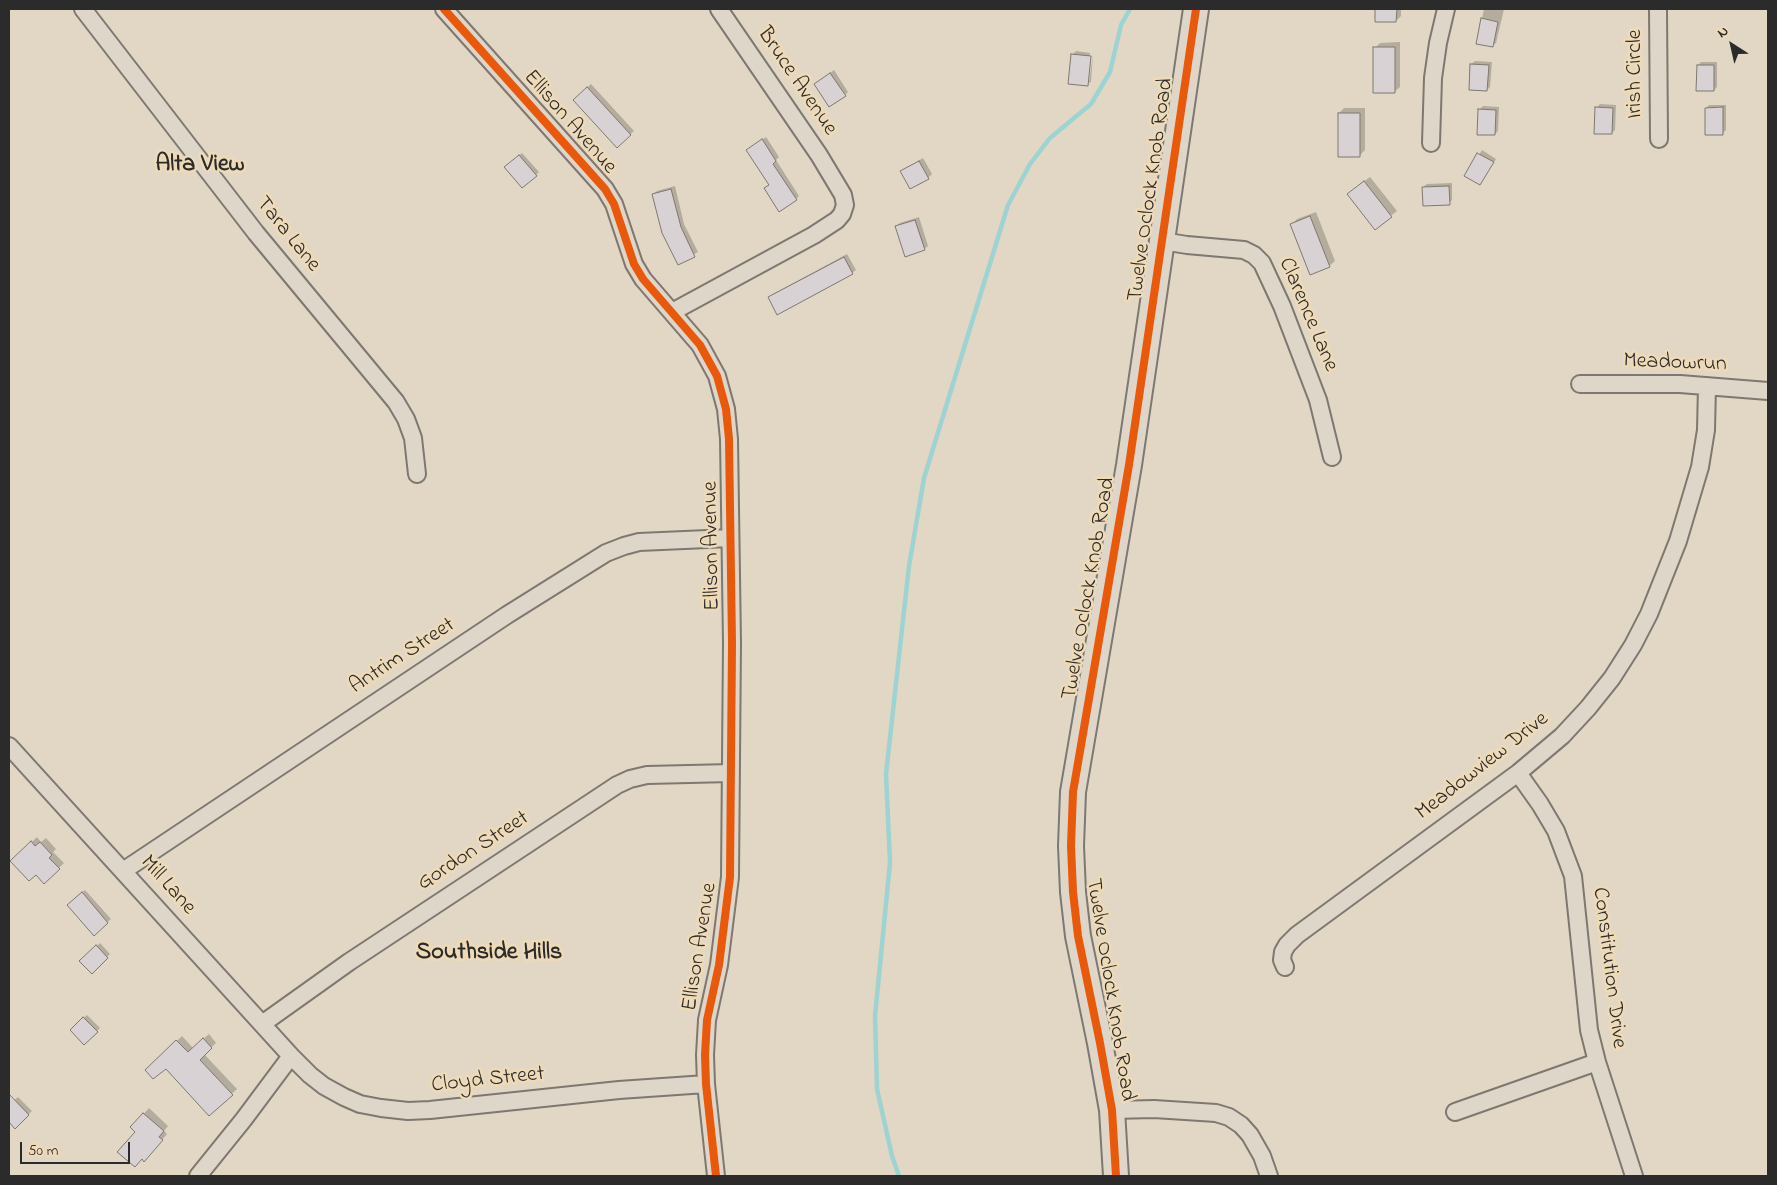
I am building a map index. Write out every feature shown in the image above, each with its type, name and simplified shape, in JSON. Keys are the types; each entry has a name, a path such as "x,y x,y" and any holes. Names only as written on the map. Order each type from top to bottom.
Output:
{"street":[{"name":"Tara Lane","path":"83,9 256,233 396,402 406,419 413,438 417,474"},
{"name":"Ellison Avenue","path":"444,9 605,190 614,204 634,264 643,279 700,345 712,365 721,387 726,409 729,440 732,643 730,877 719,965 707,1020 705,1055 706,1084 716,1176"},
{"name":"Bruce Avenue","path":"672,312 814,235 837,220 842,214 845,205 843,195 819,155 719,9"},
{"name":"Twelve Oclock Knob Road","path":"1116,1176 1112,1110 1077,928 1071,846 1073,792 1129,465 1196,9"},
{"path":"1431,143 1433,78 1438,43 1446,9"},
{"name":"Irish Circle","path":"1658,9 1658,139"},
{"name":"Clarence Lane","path":"1162,241 1244,250 1254,255 1262,263 1282,306 1318,400 1332,457"},
{"name":"Meadowrun","path":"1580,384 1680,384 1768,390"},
{"name":"Meadowview Drive","path":"1285,967 1282,960 1283,952 1297,935 1518,774 1562,736 1612,678 1633,645 1649,614 1678,541 1700,467 1706,430 1707,386"},
{"name":"Antrim Street","path":"123,871 500,620 606,554 638,542 730,538"},
{"name":"Mill Lane","path":"9,746 291,1056"},
{"name":"Gordon Street","path":"262,1024 292,1000 357,956 616,785 630,779 648,775 731,773"},
{"name":"Constitution Drive","path":"1518,774 1540,804 1556,831 1573,876 1586,1010 1597,1062 1634,1176"},
{"path":"198,1176 291,1056"},
{"name":"Cloyd Street","path":"291,1056 324,1086 344,1097 360,1104 408,1111 619,1090 706,1084"},
{"path":"1455,1112 1597,1062"},
{"path":"1112,1110 1216,1113 1229,1117 1241,1125 1250,1135 1262,1156 1269,1176"}],"building":[{"path":"1375,9 1397,9 1396,22 1375,22"},
{"path":"1481,18 1498,22 1493,47 1476,44"},
{"path":"1373,47 1395,47 1395,93 1373,93"},
{"path":"1071,54 1091,56 1088,86 1068,84"},
{"path":"1470,64 1489,65 1487,91 1469,90"},
{"path":"1697,65 1714,65 1714,91 1696,91"},
{"path":"830,73 846,96 829,107 814,84"},
{"path":"587,87 631,135 617,148 573,100"},
{"path":"1595,107 1613,108 1612,134 1594,134"},
{"path":"1723,107 1723,135 1705,135 1705,108"},
{"path":"1478,109 1496,110 1495,135 1477,135"},
{"path":"1338,113 1360,113 1360,157 1338,157"},
{"path":"762,139 776,161 773,164 797,200 779,212 764,188 769,185 746,150"},
{"path":"1477,153 1494,162 1480,185 1464,176"},
{"path":"519,155 537,176 522,188 504,167"},
{"path":"919,161 929,179 910,189 900,171"},
{"path":"1364,181 1392,217 1375,230 1347,194"},
{"path":"1449,186 1450,205 1423,206 1422,187"},
{"path":"671,189 681,227 695,257 678,265 662,233 652,194"},
{"path":"1310,216 1330,267 1310,275 1290,224"},
{"path":"915,220 925,250 905,257 895,226"},
{"path":"844,257 853,274 777,315 768,297"},
{"path":"31,841 35,846 40,842 52,855 49,858 60,869 44,884 36,875 29,881 10,861"},
{"path":"82,892 108,923 94,936 67,905"},
{"path":"96,945 108,958 92,974 79,961"},
{"path":"83,1017 98,1032 84,1045 70,1030"},
{"path":"203,1038 212,1048 200,1060 233,1095 209,1116 166,1069 153,1079 145,1070 176,1040 188,1052"},
{"path":"9,1094 29,1115 15,1129 9,1122"},
{"path":"143,1113 164,1131 159,1137 163,1140 144,1162 142,1159 135,1167 117,1152 135,1132 130,1127"}],"waterway":[{"path":"899,1176 892,1156 877,1089 875,1016 890,863 886,774 909,566 924,478 1008,205 1030,164 1050,138 1091,104 1110,72 1121,25 1130,9"}],"cycle path":[{"path":"444,9 605,189 614,204 634,264 643,279 700,345 717,376 726,409 729,439 732,643 730,877 719,965 707,1020 705,1055 706,1084 716,1176"},
{"path":"1116,1176 1112,1110 1078,936 1073,892 1071,846 1073,792 1129,465 1196,9"}],"district":[{"name":"Alta View","path":"200,166"},
{"name":"Southside Hills","path":"489,954"}]}
